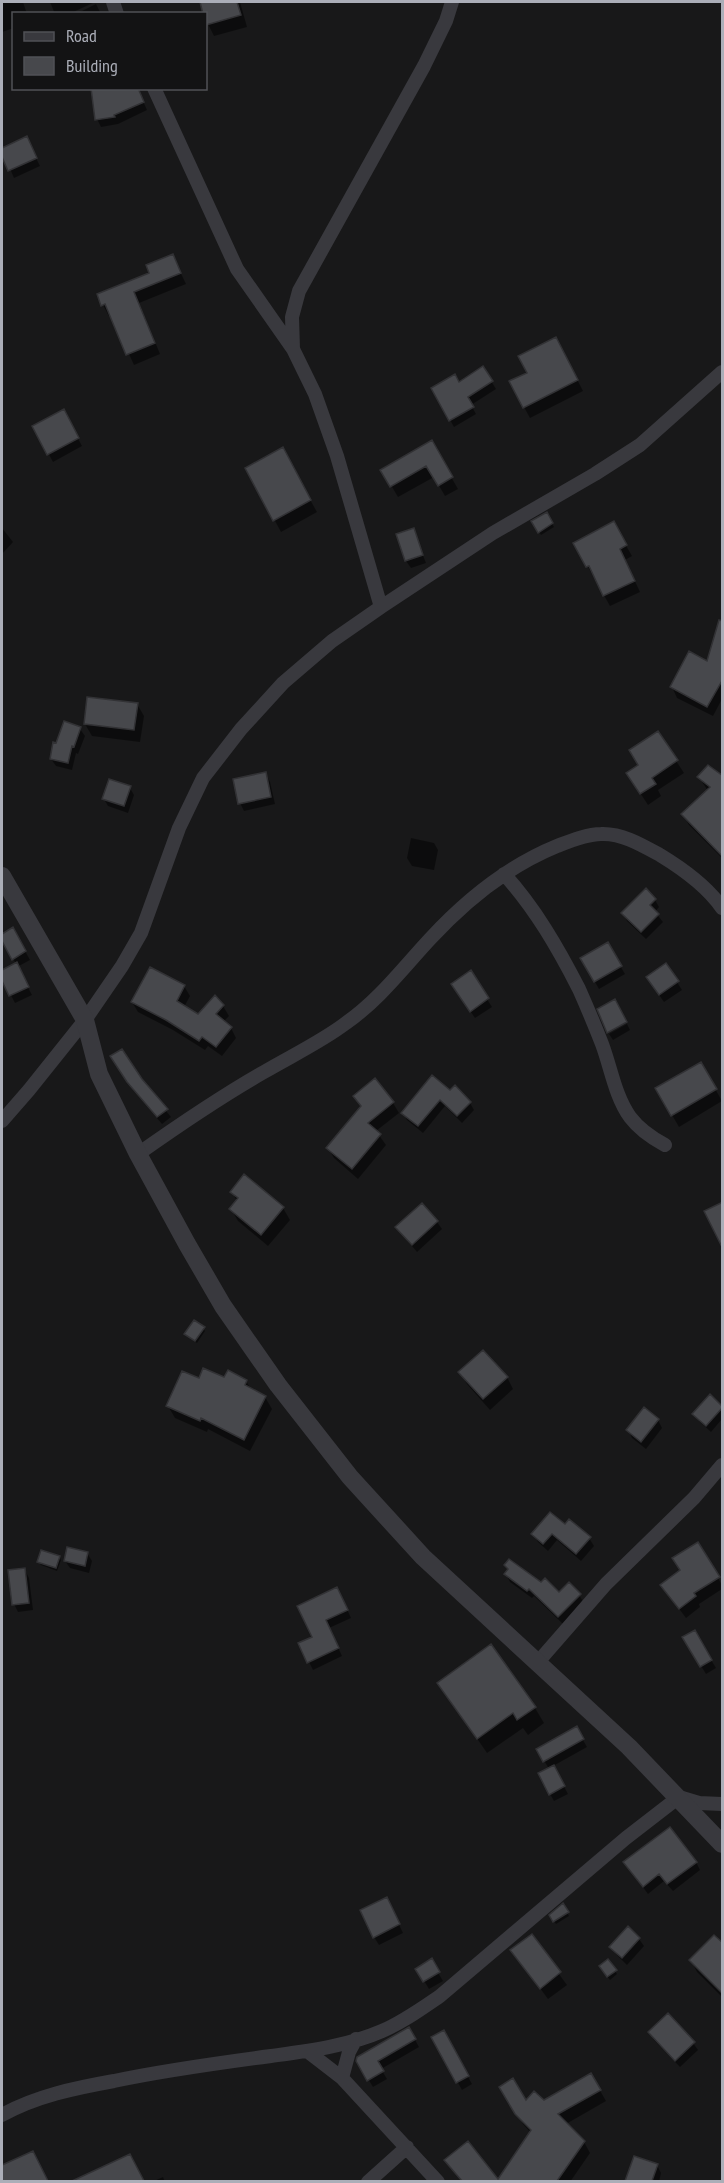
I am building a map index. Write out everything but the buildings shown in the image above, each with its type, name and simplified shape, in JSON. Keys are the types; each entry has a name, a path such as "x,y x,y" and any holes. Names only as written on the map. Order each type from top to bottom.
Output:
{"street":[{"path":"293,349 292,317 299,291 424,66 446,21 452,2"},
{"path":"155,90 237,269 293,349 315,394 337,456 381,606"},
{"path":"2,1121 85,1020 122,966 141,933 179,828 203,778 241,729 283,683 332,641 381,606 493,533 640,445 723,372"},
{"path":"138,1154 207,1106 346,1023 405,969 430,939 483,888 534,856 570,842 600,834 621,836 674,864 715,897 723,908"},
{"path":"504,874 533,909 579,990 602,1043 623,1106 631,1119 649,1136 665,1146"},
{"path":"2,876 85,1020 99,1074 138,1154 223,1306 278,1385 350,1477 423,1557 629,1747 723,1844"},
{"path":"538,1662 606,1584 694,1498 723,1465"},
{"path":"679,1797 699,1803 723,1804"},
{"path":"2,2115 18,2106 44,2097 90,2085 169,2070 307,2050 380,2032 411,2017 440,1996 626,1838 679,1797"},
{"path":"342,2078 348,2052 356,2039"},
{"path":"307,2050 342,2078 438,2181"},
{"path":"369,2181 407,2147"}]}
